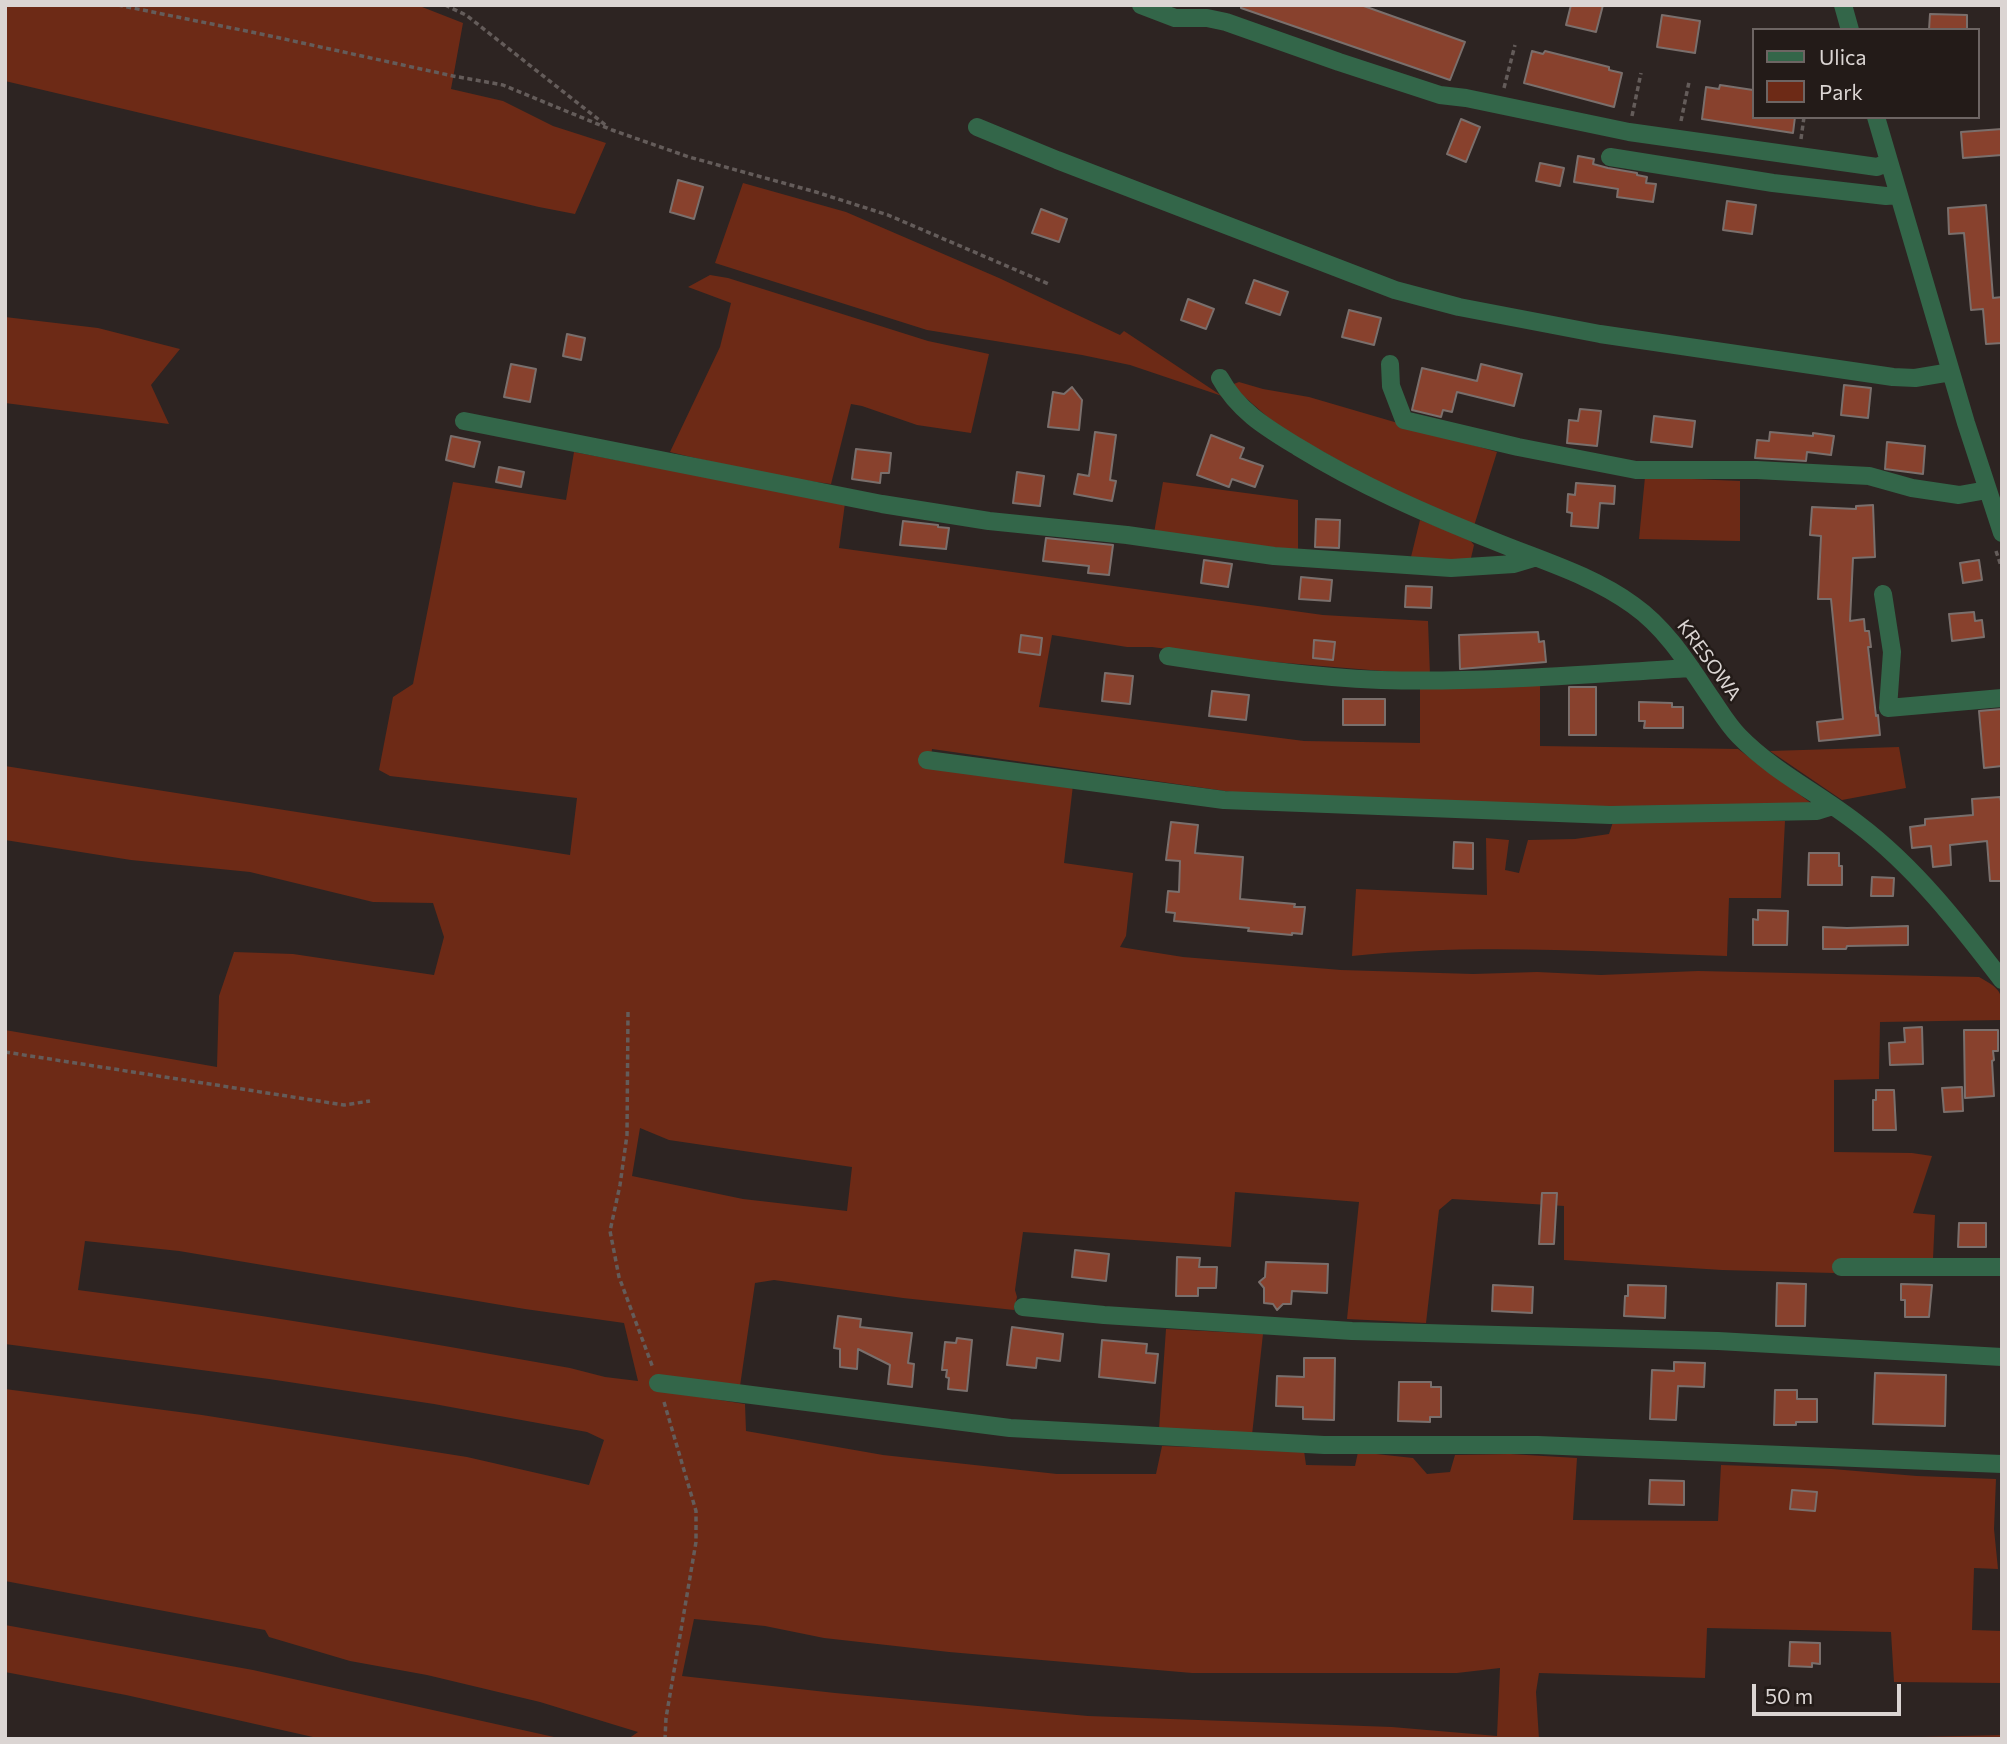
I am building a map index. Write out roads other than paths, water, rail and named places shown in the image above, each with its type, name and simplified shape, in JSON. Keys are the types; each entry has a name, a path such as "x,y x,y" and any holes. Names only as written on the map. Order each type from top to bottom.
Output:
{"street":[{"path":"1141,5 1175,18 1208,18 1226,22 1440,95 1629,132 1877,167 1889,162"},
{"path":"1843,5 1849,28"},
{"path":"1877,119 1951,372 2002,533"},
{"path":"977,127 1395,290 1459,307 1600,334 1893,377 1915,378 1951,372"},
{"path":"1610,158 1773,183 1886,196 1899,195"},
{"path":"1390,364 1391,386 1404,420 1518,447 1636,470 1757,470 1869,476 1912,488 1959,495 1989,496"},
{"name":"KRESOWA","path":"1220,378 1229,395 1246,413 1341,473 1457,527 1583,576 1631,603 1663,631 1739,735 1768,760 1860,825 1885,847 1939,901 2002,980"},
{"path":"464,421 883,504 989,521 1127,535 1274,556 1451,568 1514,564 1535,558"},
{"path":"1883,594 1892,652 1888,708 2002,698"},
{"path":"1168,656 1273,672 1380,680 1481,681 1691,668"},
{"path":"926,760 1224,800 1610,815 1817,811 1833,806"},
{"path":"1841,1267 2002,1268"},
{"path":"1023,1307 1352,1331 1718,1341 2002,1357"},
{"path":"659,1382 1010,1427 1324,1445 1538,1445 2002,1464"}]}
